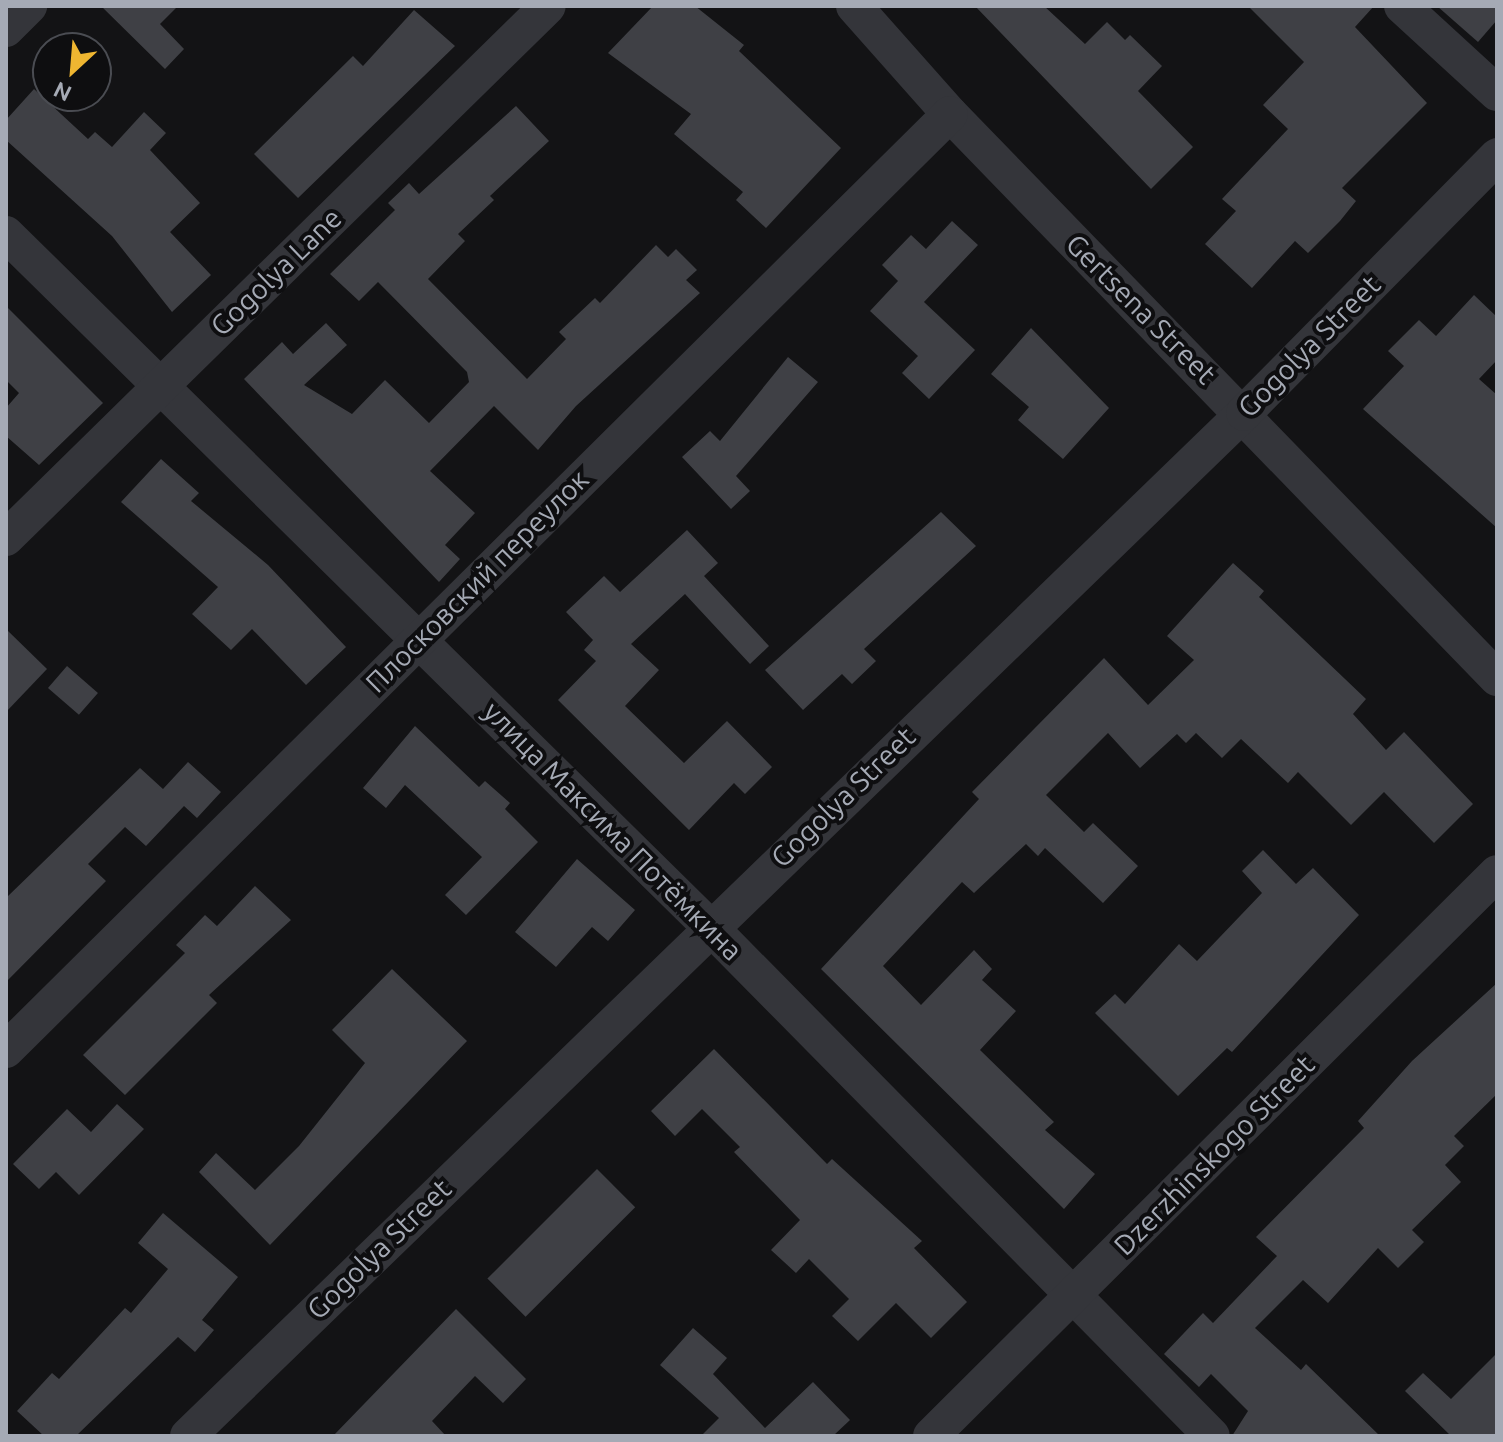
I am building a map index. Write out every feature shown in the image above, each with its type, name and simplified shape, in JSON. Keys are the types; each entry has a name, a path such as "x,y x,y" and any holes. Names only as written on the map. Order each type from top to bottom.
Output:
{"street":[{"path":"6,29 29,6"},
{"name":"Gogolya Lane","path":"6,538 548,6"},
{"name":"Gertsena Street","path":"854,6 950,114 1244,413 1497,678"},
{"path":"1402,6 1497,93"},
{"name":"Плосковский переулок","path":"6,1050 419,637 950,114"},
{"name":"Gogolya Street","path":"188,1436 709,926 1244,413 1497,156"},
{"name":"улица Максима Потёмкина","path":"6,234 163,382 709,926 1212,1436"},
{"name":"Dzerzhinskogo Street","path":"931,1436 1497,873"}],"building":[{"path":"101,6 178,6 160,24 184,49 165,69"},
{"path":"653,6 695,6 744,45 739,51 841,148 766,228 736,200 743,192 674,134 691,114 608,53"},
{"path":"975,6 1044,6 1085,44 1107,22 1125,40 1130,35 1162,66 1138,91 1193,147 1151,189"},
{"path":"1248,6 1374,6 1355,27 1427,103 1342,188 1356,201 1340,221 1308,253 1295,241 1252,288 1205,244 1236,211 1222,199 1288,129 1263,105 1304,62"},
{"path":"1437,6 1497,6 1497,20 1478,42"},
{"path":"414,10 455,46 298,198 254,154 353,56 363,66"},
{"path":"32,91 32,112 59,112 88,139 95,132 112,147 144,112 166,133 150,150 200,203 170,232 211,275 172,312 112,236 6,140 6,120"},
{"path":"516,106 549,141 490,196 494,200 458,234 465,241 428,279 527,379 566,339 559,332 595,298 600,303 656,245 668,257 676,249 697,270 686,280 700,293 576,406 538,450 494,406 430,471 475,513 445,545 460,559 439,582 244,379 282,342 293,354 326,323 347,345 304,385 352,414 385,380 429,423 469,382 467,372 378,282 359,301 330,274 395,210 388,203 409,183 419,194"},
{"path":"952,221 978,245 924,302 975,350 929,399 902,373 918,356 870,311 898,281 882,265 911,235 926,249"},
{"path":"1474,295 1497,317 1497,360 1479,379 1497,395 1497,528 1363,409 1404,366 1388,351 1419,320 1436,336"},
{"path":"6,306 103,403 39,465 6,436 6,408 19,393 6,380"},
{"path":"1031,328 1109,408 1063,459 1018,420 1029,407 991,374"},
{"path":"788,357 818,382 736,476 750,491 731,509 682,457 710,431 720,441"},
{"path":"161,459 199,493 191,501 268,565 346,647 306,685 252,629 231,650 192,614 218,587 121,502"},
{"path":"941,512 976,546 864,649 876,661 852,684 842,674 803,710 765,670"},
{"path":"687,530 718,563 704,576 769,646 750,664 685,594 631,644 659,670 625,706 684,763 727,721 772,767 745,794 734,783 689,830 558,700 596,661 584,650 593,640 566,612 604,576 620,592"},
{"path":"1233,563 1264,591 1259,597 1366,699 1353,714 1386,750 1404,732 1473,804 1434,843 1384,792 1351,825 1298,772 1288,783 1241,739 1222,758 1196,733 1186,743 1177,734 1140,768 1108,733 1046,795 1084,832 1093,823 1138,866 1103,903 1045,848 1038,856 1026,844 974,893 962,882 883,966 921,1005 974,950 992,969 982,980 1016,1011 980,1050 1054,1122 1045,1130 1095,1174 1064,1209 821,969 979,799 972,792 1104,658 1148,705 1194,660 1167,636"},
{"path":"6,629 47,669 6,712"},
{"path":"67,666 98,693 79,715 48,688"},
{"path":"415,726 479,787 485,781 510,803 505,809 538,842 466,915 445,895 482,857 405,785 386,808 363,788"},
{"path":"188,762 221,792 197,818 184,806 146,846 125,827 88,864 106,881 6,982 6,898 140,768 163,789"},
{"path":"1263,850 1296,884 1313,868 1359,915 1232,1052 1227,1048 1178,1096 1095,1013 1115,994 1125,1004 1179,944 1197,961 1262,893 1242,871"},
{"path":"577,859 635,910 608,941 592,927 556,967 515,932"},
{"path":"255,886 291,920 209,995 217,1003 125,1095 83,1055 185,953 176,945 205,915 217,926"},
{"path":"392,969 467,1041 270,1245 199,1172 216,1153 255,1190 299,1146 365,1063 332,1030"},
{"path":"1497,983 1497,1094 1454,1136 1464,1146 1445,1165 1461,1182 1412,1230 1424,1242 1398,1268 1378,1248 1328,1303 1303,1280 1255,1328 1301,1370 1306,1364 1380,1436 1232,1436 1248,1411 1211,1374 1199,1387 1164,1354 1203,1313 1213,1323 1277,1256 1256,1237 1364,1128 1358,1121 1412,1061"},
{"path":"714,1049 827,1164 832,1159 922,1241 914,1248 967,1302 931,1338 896,1303 858,1341 832,1316 849,1299 809,1259 796,1273 771,1250 800,1220 734,1152 740,1147 702,1109 675,1136 651,1111"},
{"path":"117,1104 144,1129 79,1195 56,1172 39,1189 13,1164 67,1109 91,1132"},
{"path":"597,1169 635,1207 526,1317 487,1279"},
{"path":"163,1213 238,1277 202,1320 214,1330 195,1352 178,1337 76,1436 44,1436 17,1411 52,1373 59,1379 125,1308 131,1313 168,1269 138,1243"},
{"path":"456,1309 526,1379 503,1403 475,1376 432,1421 446,1436 333,1436"},
{"path":"693,1328 727,1358 713,1374 765,1428 813,1382 850,1420 833,1436 701,1436 719,1418 660,1365"},
{"path":"1497,1353 1497,1436 1451,1436 1405,1391 1423,1373 1451,1399"}]}
